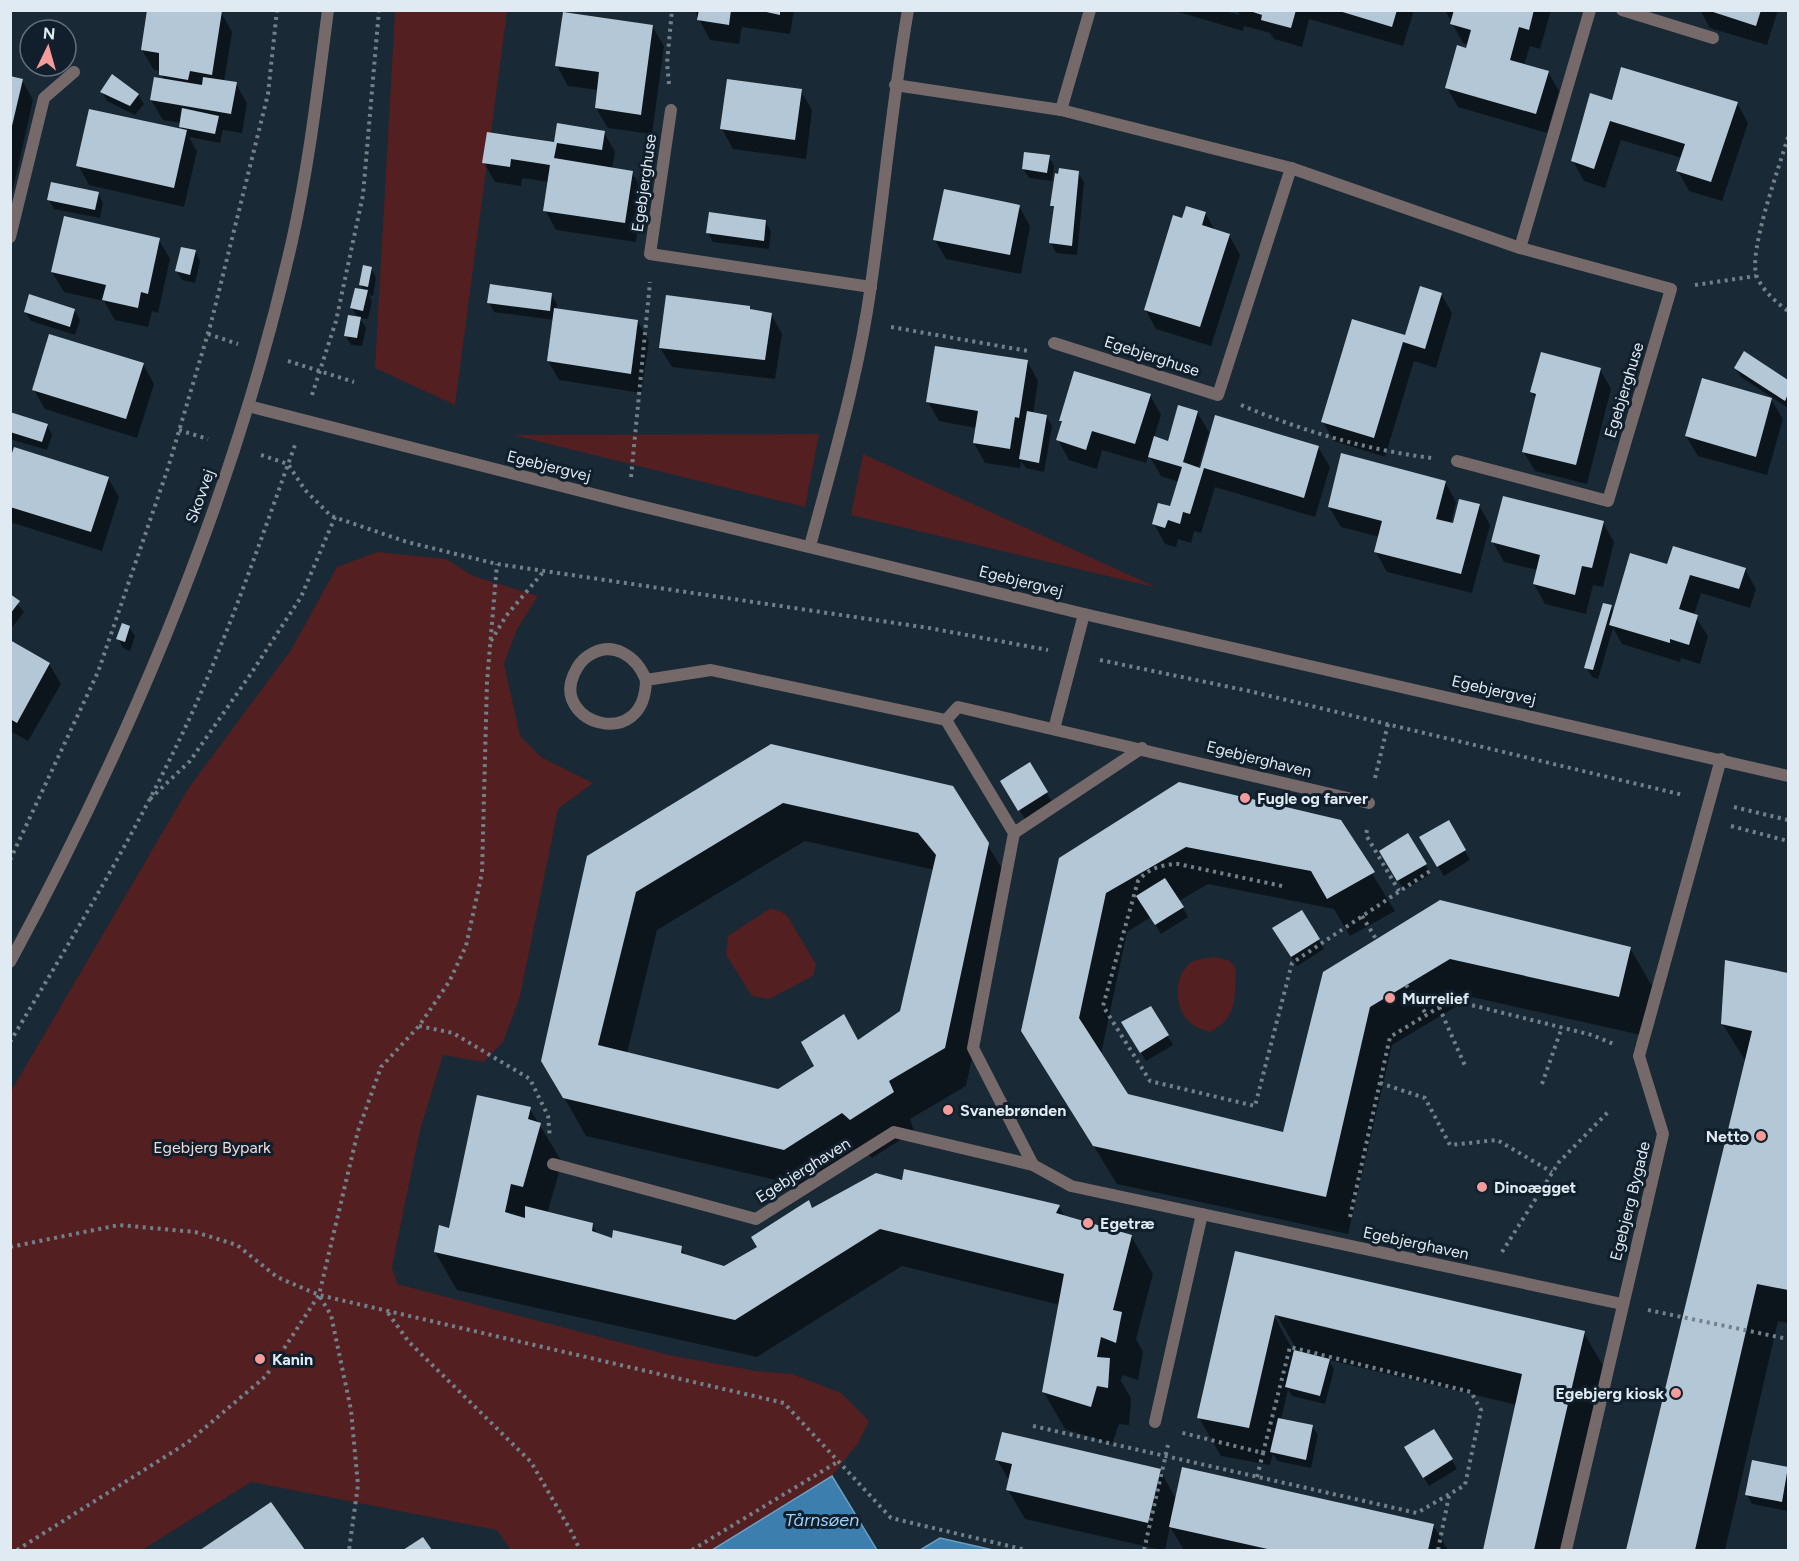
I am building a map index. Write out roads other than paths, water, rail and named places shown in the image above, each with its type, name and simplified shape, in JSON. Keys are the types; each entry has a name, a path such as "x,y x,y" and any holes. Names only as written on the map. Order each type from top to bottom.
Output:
{"street":[{"name":"Skovvej","path":"10,962 58,874 158,656 248,406 292,240 314,116 328,10"},
{"path":"810,546 844,414 871,287 895,85 908,10"},
{"path":"1061,110 1090,10"},
{"path":"895,85 1061,110 1291,168 1520,248 1590,10"},
{"path":"1622,10 1713,38"},
{"path":"10,237 44,98 67,78"},
{"name":"Egebjerghuse","path":"671,110 650,254 871,287"},
{"name":"Egebjerghuse","path":"1054,343 1218,395 1291,168"},
{"name":"Egebjerghuse","path":"1457,461 1608,501 1671,289 1520,248"},
{"name":"Egebjergvej","path":"248,406 628,503 1084,614 1788,776"},
{"path":"1054,729 1084,614"},
{"path":"602,650 616,650 630,656 640,666 646,680 646,695 640,708 630,718 616,724 601,724 588,718 577,708 572,694 572,679 578,666 588,656 602,650"},
{"path":"646,680 711,670 946,720 1014,833 973,1048 1033,1165"},
{"name":"Egebjerghaven","path":"946,720 958,707 1142,748 1369,803"},
{"path":"1014,833 1142,748"},
{"name":"Egebjerg Bygade","path":"1566,1551 1663,1134 1639,1056 1721,759"},
{"name":"Egebjerghaven","path":"552,1164 756,1218 894,1132 1033,1165 1071,1186 1622,1304"},
{"path":"1155,1422 1202,1214"}],"water":[{"name":"Tårnsøen","path":"832,1476 877,1550 712,1550"},
{"path":"940,1538 993,1550 920,1550"}],"place":[{"name":"Fugle og farver","path":"1245,798"},
{"name":"Murrelief","path":"1390,998"},
{"name":"Svanebrønden","path":"948,1110"},
{"name":"Netto","path":"1761,1136"},
{"name":"Dinoægget","path":"1482,1187"},
{"name":"Egetræ","path":"1088,1223"},
{"name":"Kanin","path":"260,1359"},
{"name":"Egebjerg kiosk","path":"1676,1393"}],"park label":[{"name":"Egebjerg Bypark","path":"212,1147"}]}
